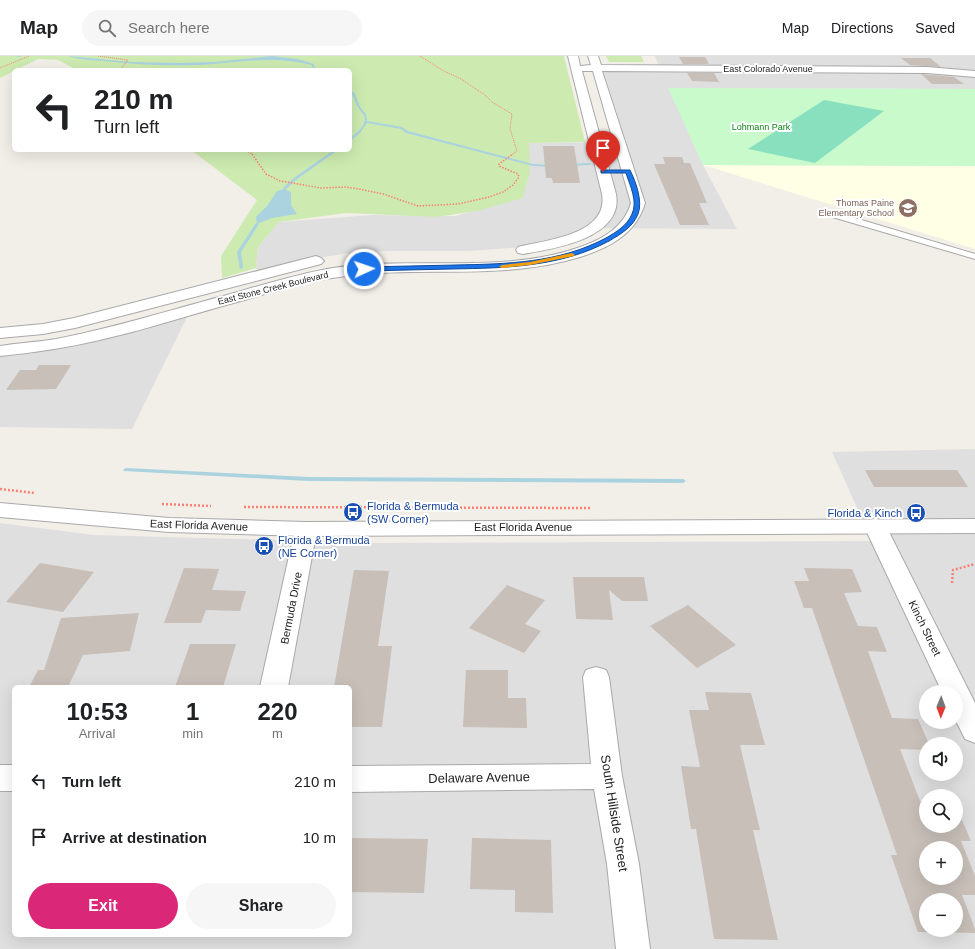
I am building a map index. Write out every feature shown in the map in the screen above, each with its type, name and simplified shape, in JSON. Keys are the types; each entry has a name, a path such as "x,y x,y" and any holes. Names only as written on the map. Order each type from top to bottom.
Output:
{"street":[{"path":"884,61 893,70"},
{"name":"East Colorado Avenue","path":"573,64 595,62 733,65 946,71 975,74"},
{"name":"East Stone Creek Boulevard","path":"0,333 43,329 354,269 391,267 485,268 508,266 562,258 593,247 620,233 635,214 638,203 595,62"},
{"path":"511,251 547,245 573,238 591,229 607,214 610,203 603,172 573,64"},
{"path":"603,172 628,172"},
{"path":"573,238 610,255"},
{"name":"East Stone Creek Boulevard","path":"366,254 391,267 446,254"},
{"name":"East Stone Creek Boulevard","path":"0,351 55,344 98,335 130,312 300,264 332,258"},
{"name":"East Florida Avenue","path":"0,510 169,525 306,529 975,526"},
{"name":"Kinch Street","path":"875,526 975,731"},
{"name":"Bermuda Drive","path":"274,685 306,529"},
{"name":"South Hillside Street","path":"596,677 608,776 623,864 633,949"},
{"name":"Delaware Avenue","path":"352,779 608,776"},
{"path":"0,778 12,778"}],"lane":[{"path":"832,214 975,257"}],"path":[{"path":"0,68 29,56"},
{"path":"98,56 127,60 121,68"},
{"path":"252,152 266,175 282,182 320,188 353,188 418,206 450,205 472,201 509,189 516,183 519,177 518,174 499,166 499,164 517,151 510,129 512,114 492,102 485,95 461,79 442,70 420,56"},
{"path":"0,489 39,494"},
{"path":"154,504 214,506"},
{"path":"237,507 598,508"},
{"path":"952,583 953,570 975,564"}],"shaded area":[{"path":"655,56 975,56 975,89 669,88 703,165 737,229 584,228 570,236 524,247 470,251 392,251 349,253 313,259 258,272 256,268 258,247 279,222 372,215 456,216 505,201 521,143 626,142 604,73 614,71 661,71"},
{"name":"Thomas Paine Elementary School","path":"703,165 975,166 975,249"},
{"path":"188,315 132,429 0,427 0,356 41,351 79,344"},
{"path":"975,449 975,949 0,949 0,523 94,535 383,543 872,541 832,452"}],"green space":[{"path":"0,56 564,56 585,142 529,143 530,171 523,198 477,211 436,217 346,213 279,222 258,247 256,268 222,278 221,256 257,200 194,152 352,152 352,68 73,68 58,60 38,59 20,68 12,68 12,72 0,78"},
{"path":"606,56 641,56 644,62 609,62"},
{"name":"Lohmann Park","path":"668,88 975,89 975,166 703,165"},
{"path":"824,100 884,111 815,163 748,149"}],"water":[{"path":"284,189 291,192 291,205 297,214 272,218 257,224 256,217 267,206 277,191"}],"building":[{"path":"679,57 705,57 709,64 683,64"},
{"path":"901,58 930,58 941,67 910,65"},
{"path":"687,73 714,73 719,82 692,81"},
{"path":"921,74 954,77 964,84 932,84"},
{"path":"543,146 574,146 580,183 553,183 552,178 546,178"},
{"path":"663,157 682,157 684,163 690,163 707,203 699,203 709,225 680,225 654,164 665,164"},
{"path":"39,365 71,365 56,389 6,390 20,370 36,370"},
{"path":"865,470 957,470 968,487 874,487"},
{"path":"40,563 94,572 63,612 6,602"},
{"path":"184,568 219,569 212,590 246,591 240,611 206,610 201,623 164,623"},
{"path":"804,568 852,569 862,592 844,593 858,626 877,627 887,652 868,651 892,718 918,719 919,729 922,729 926,737 919,737 919,750 900,749 919,798 919,833 963,833 963,822 971,841 919,841 919,885 963,885 963,846 975,876 975,895 963,895 963,893 919,893 919,932 891,855 897,855 812,608 804,608 794,581 809,581"},
{"path":"354,570 389,571 378,646 392,646 382,727 352,727 352,685 334,685"},
{"path":"573,577 644,577 648,601 622,601 609,590 613,620 576,619"},
{"path":"507,585 545,600 525,624 541,631 524,653 469,628"},
{"path":"688,605 736,645 697,668 650,626"},
{"path":"139,613 130,651 83,655 69,685 30,685 38,670 44,670 61,618"},
{"path":"190,644 236,644 224,685 176,685"},
{"path":"466,670 508,670 508,698 526,698 527,728 463,727"},
{"path":"705,692 751,693 765,745 740,745 760,830 753,830 778,940 714,939 696,829 691,829 681,766 700,767 689,710 709,710"},
{"path":"352,838 428,839 424,893 352,892"},
{"path":"472,838 551,840 553,913 515,912 515,890 470,889"},
{"path":"963,898 975,929 975,933 963,933"}],"waterway":[{"path":"15,56 20,56"},
{"path":"69,56 131,63 163,64 214,63 272,57 303,61 313,65 314,68"},
{"path":"352,93 359,108 365,114 366,122"},
{"path":"352,138 362,129 366,122"},
{"path":"366,122 402,128 407,132 533,165 552,166"},
{"path":"284,189 296,178 333,152"},
{"path":"569,165 589,164"},
{"path":"241,268 239,252 257,224"},
{"path":"126,470 308,479 683,481"}],"slow traffic":[{"path":"502,267 530,264 572,255"}],"place":[{"name":"Thomas Paine Elementary School","path":"908,208"},
{"name":"Florida & Bermuda (SW Corner)","path":"353,512"},
{"name":"Florida & Kinch","path":"916,513"},
{"name":"Florida & Bermuda (NE Corner)","path":"264,546"}],"route":[{"path":"364,269 391,267 485,268 530,264 562,258 593,247 620,233 635,214 638,203 628,172 603,172"}]}
